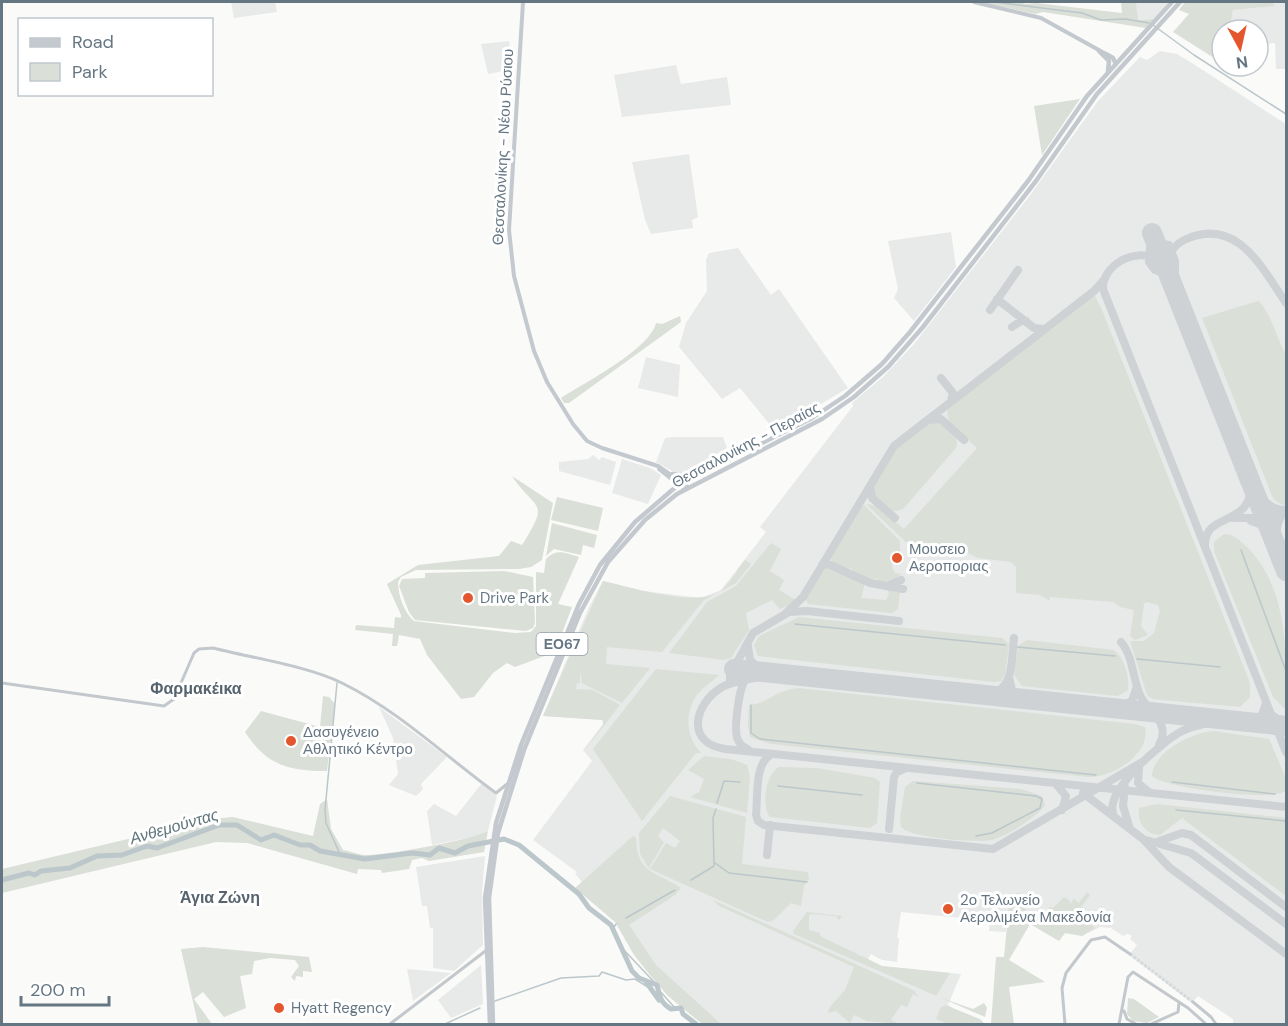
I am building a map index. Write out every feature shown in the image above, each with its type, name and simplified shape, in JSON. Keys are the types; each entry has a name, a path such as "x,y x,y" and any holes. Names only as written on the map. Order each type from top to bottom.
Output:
{"main road":[{"name":"Θεσσαλονίκης - Νέου Ρύσιου","path":"523,2 510,251 534,351 562,406 574,425 592,444 654,465 672,474 680,484"},
{"path":"974,2 1041,18 1113,58 1116,64 1114,76"},
{"name":"Θεσσαλονίκης - Περαίας","path":"1159,22 1172,2"},
{"name":"Θεσσαλονίκης - Περαίας","path":"496,833 524,750 595,584 632,533 686,488 822,419 882,373 923,327 1036,182 1085,111 1152,30 1180,2"},
{"name":"Θεσσαλονίκης - Περαίας","path":"492,1024 488,950 489,889 492,849 502,801 570,626 593,577 635,522 680,484 819,413 850,392 882,363 910,332 1028,181 1074,114 1107,73 1152,30"},
{"path":"1106,54 1119,54 1131,50"},
{"path":"1099,51 1109,62 1107,73"},
{"name":"Θεσσαλονίκης - Νέου Ρύσιου","path":"654,465 686,488"},
{"path":"672,474 695,475"},
{"path":"496,792 502,801"}],"street":[{"path":"2,683 164,706 174,699 194,653 199,649 213,648 319,674 342,683 404,722 496,792 507,784"},
{"path":"1065,1024 1063,981 1091,940 1102,937 1130,954"},
{"path":"390,1024 488,950"},
{"path":"1119,1024 1124,1010 1128,977 1133,972 1200,1017 1206,1024"},
{"path":"1193,1002 1216,1024"},
{"path":"1151,1024 1178,1012 1179,1004"},
{"path":"1124,1010 1127,1018 1136,1024"}],"shaded area":[{"path":"231,2 275,2 277,12 234,18"},
{"path":"1136,2 1167,2 1167,4 1154,19 1137,20"},
{"path":"1273,2 1286,2 1286,69 1276,69 1275,43 1270,44 1270,18 1232,18 1233,10 1273,6"},
{"path":"509,41 513,69 488,74 481,44"},
{"path":"1160,51 1177,54 1210,75 1210,78 1215,78 1286,124 1286,1024 1233,1024 1233,1019 1198,996 1192,1003 1129,955 1137,945 1130,939 1132,936 1128,934 1123,936 1111,928 1100,927 1082,936 1007,918 1006,932 989,931 991,911 985,911 983,920 901,912 897,938 899,938 897,962 882,960 871,954 868,959 882,966 961,974 948,1005 979,1024 718,1024 655,965 575,874 577,872 533,840 592,761 583,750 603,724 602,720 543,716 589,607 603,581 644,591 701,598 721,590 766,532 760,527 853,406 852,403 884,376 914,344 1031,194 1098,101 1140,57 1147,60"},
{"path":"676,65 681,84 727,77 731,105 622,117 614,75"},
{"path":"689,154 698,217 692,220 693,228 651,234 645,220 632,162"},
{"path":"951,232 956,267 914,321 894,298 898,289 888,241"},
{"path":"738,248 771,295 779,289 848,388 775,431 740,388 722,399 679,347 686,323 707,291 706,260 709,253"},
{"path":"646,357 680,365 678,397 638,388"},
{"path":"723,437 727,448 683,474 674,472 656,462 665,438"},
{"path":"593,455 599,460 602,457 616,462 610,485 559,471 559,462 588,459"},
{"path":"622,459 650,468 661,475 648,504 612,493"},
{"path":"379,707 447,757 421,784 423,789 416,796 389,785 398,774 393,738"},
{"path":"482,783 497,796 488,831 479,836 432,845 427,811 434,804 456,816"},
{"path":"485,856 482,892 483,945 454,971 433,968 433,928 430,928 427,906 422,906 416,867"},
{"path":"481,965 483,1004 451,1018 438,1000"},
{"path":"407,969 451,973 413,1001"}],"green space":[{"path":"981,2 1036,3 1122,13 1121,2 1136,2 1138,20 1154,19 1146,28 1043,12 1035,14"},
{"path":"1185,2 1273,2 1274,6 1233,10 1232,18 1210,18 1210,55 1173,32 1189,14 1179,10"},
{"path":"1080,99 1042,155 1034,106"},
{"path":"1091,296 1095,296 1102,310 1250,683 1250,697 1240,707 1152,699 1147,695 1130,641 1144,641 1154,633 1160,611 1158,605 1146,602 1144,604 1141,626 1148,635 1135,640 1130,636 1134,610 1120,607 1113,602 1050,597 1050,601 1040,595 1016,593 1016,567 1011,562 978,558 957,548 906,542 866,504 877,506 904,529 977,448 951,424 947,413 949,406"},
{"path":"1258,301 1263,306 1286,354 1286,506 1277,502 1272,496 1202,318"},
{"path":"680,316 681,322 569,403 564,403 561,398 630,354 651,333 656,323 662,324"},
{"path":"933,421 951,430 956,438 956,448 904,508 895,511 887,509 873,496 877,476 893,452 914,432"},
{"path":"512,476 553,503 542,560 531,567 519,569 416,570 401,577 398,582 400,598 405,609 414,621 515,633 531,632 536,626 536,572 544,573 546,559 554,553 561,552 579,557 558,604 572,607 555,652 515,667 507,663 493,673 474,697 461,699 427,655 420,639 399,635 397,646 392,646 393,634 355,630 356,625 394,628 395,617 401,618 401,615 387,584 418,565 499,556 511,541 522,545 538,512 537,507"},
{"path":"557,497 603,508 598,531 551,520"},
{"path":"864,505 900,541 900,554 893,553 892,567 895,573 901,574 889,584 877,582 877,578 872,581 855,575 851,568 846,571 836,566 830,558 858,510"},
{"path":"552,523 597,535 594,548 583,545 581,555 554,549 546,556"},
{"path":"1224,534 1239,540 1260,563 1271,582 1278,601 1285,644 1286,710 1273,697 1214,551 1214,542"},
{"path":"771,543 781,549 770,571 784,580 779,590 796,600 794,603 780,609 772,600 746,613 749,630 731,658 724,660 669,653 707,602 736,586"},
{"path":"745,560 751,564 736,583 704,600 662,652 607,647 606,664 650,668 622,703 582,683 580,670 580,683 577,683 576,689 593,690 620,705 584,751 603,725 603,720 543,716 603,581 664,595 697,597 711,595 722,590"},
{"path":"825,565 865,583 861,598 886,600 889,594 887,588 900,591 898,609 892,613 808,604 805,598"},
{"name":"Drive Park","path":"504,571 533,577 535,623 533,628 526,631 415,620 409,612 399,586 402,579 425,578 425,573"},
{"path":"799,617 1002,638 1009,644 1005,675 1001,681 993,682 758,656 754,645 759,636"},
{"path":"1027,640 1114,650 1126,668 1128,690 1118,696 1022,686 1014,675 1018,646"},
{"path":"656,669 719,675 699,692 690,709 689,725 692,740 701,753 696,753 642,821 593,749"},
{"path":"798,688 1135,724 1145,727 1145,737 1136,755 1128,762 1109,773 1089,777 771,744 750,737 749,705"},
{"name":"Δασυγένειο Αθλητικό Κέντρο","path":"323,696 329,697 335,704 327,771 301,770 280,764 262,752 245,732 261,711 320,727"},
{"path":"1213,731 1269,739 1285,776 1285,791 1261,795 1218,792 1176,785 1152,776 1159,759 1175,745 1194,736"},
{"path":"704,756 731,759 747,765 750,777 747,813 690,797 699,792 704,779 688,770"},
{"path":"779,767 817,768 875,778 880,782 877,823 870,828 770,817 767,812 766,790 771,776"},
{"path":"913,781 1021,789 1042,796 1045,805 1029,820 1012,831 991,840 972,841 929,837 901,827 900,818 905,787"},
{"path":"670,796 746,817 742,864 808,872 809,879 804,886 801,906 791,903 774,920 768,922 650,869 666,843 675,848 680,841 663,828 658,836 664,842 649,868 640,854 639,833"},
{"path":"327,799 331,829 343,850 374,855 447,843 488,831 484,852 429,861 422,858 412,860 409,869 382,873 381,870 358,869 357,874 247,843 216,842 2,893 2,869 212,819 233,817 313,836 320,804"},
{"path":"1157,804 1286,818 1286,896 1182,818 1160,835 1146,830 1139,818 1139,808"},
{"path":"633,836 636,838 637,850 644,865 681,888 675,895 629,925 656,965 721,1024 702,1024 668,996 634,955 615,922 575,888"},
{"path":"1087,892 1090,895 1076,914 1095,928 1082,936 1065,933 1059,941 1030,924 1009,960 1045,982 1009,987 1014,1024 991,1024 996,957 1004,957 1010,895 1020,893 1027,913 1051,918 1049,907 1053,908 1064,897 1070,901 1070,904 1074,899 1079,903"},
{"path":"713,900 915,991 918,997 913,994 907,1007 901,1005 891,1020 900,1024 867,1021 854,1015 850,1023 836,1011 828,1013 829,1008 845,990 854,967 719,906"},
{"path":"807,912 842,916 839,920 836,916 811,914 809,930 820,933 820,936 882,966 950,973 936,996 794,934 793,931"},
{"path":"203,947 309,957 312,972 303,971 303,977 296,976 295,981 291,977 299,966 295,960 270,958 254,961 252,974 240,976 246,1008 224,1017 203,992 194,999 212,1024 198,1024 181,949"},
{"path":"940,997 973,1009 984,1003 987,1008 985,1017"},
{"path":"1128,998 1134,999 1159,1017 1147,1023 1133,1021 1127,1014"},
{"path":"945,1005 980,1019 985,1024 948,1024 936,1019 941,1007"}],"waterway":[{"path":"995,2 1082,13 1101,20 1125,19 1149,23"},
{"path":"1153,25 1194,55 1286,114"},
{"path":"1241,550 1286,671"},
{"path":"795,624 1005,645"},
{"path":"1017,647 1115,656"},
{"path":"1137,659 1220,667"},
{"path":"337,683 325,810 326,823 340,854"},
{"path":"751,705 751,733 760,739 1096,775"},
{"path":"717,803 724,781 740,782"},
{"path":"1172,782 1275,794"},
{"path":"917,783 1036,796 1042,799 1040,808 992,833 976,836"},
{"path":"778,786 862,795"},
{"path":"691,880 714,866 713,818 716,809"},
{"path":"1176,810 1286,821"},
{"name":"Ανθεμούντας","path":"2,880 29,873 35,875 41,871 70,868 97,856 122,855 147,846 157,848 219,825 237,825 261,840 274,835 300,845 310,845 320,851 365,859 412,853 430,855 439,848 455,853 468,846 504,839 519,845 579,894 589,908 611,925 632,971 639,978 657,985 665,1004 671,1009 681,1008 683,1014 696,1024"},
{"path":"715,863 729,873 807,882"},
{"path":"626,918 675,890"},
{"name":"Ανθεμούντας","path":"613,929 616,924"},
{"name":"Ανθεμούντας","path":"623,949 657,985"},
{"path":"495,1001 561,978 599,976 602,972 626,980 635,979 651,989"},
{"name":"Ανθεμούντας","path":"646,982 659,1000"},
{"name":"Ανθεμούντας","path":"658,989 675,1008"},
{"path":"445,1024 480,1008"}],"taxiway":[{"path":"1167,271 1171,252 1180,242 1203,234 1219,234 1246,249 1286,303"},
{"path":"1167,274 1155,270 1149,262 1150,248 1158,243 1169,245 1175,261 1175,289"},
{"path":"1170,277 1155,259 1138,255 1113,266 1104,281 1103,289 1286,752"},
{"path":"990,310 1018,270"},
{"path":"784,615 803,597 894,446 1094,291 1104,280"},
{"path":"997,299 1034,328 1043,329"},
{"path":"1012,327 1021,321 1026,321"},
{"path":"941,378 953,393 951,401"},
{"path":"928,420 941,419 964,440"},
{"path":"1205,546 1207,535 1212,527 1245,507 1250,497 1251,482"},
{"path":"1252,483 1261,498 1274,508 1286,510"},
{"path":"870,486 872,498 895,518"},
{"path":"1233,518 1267,518 1286,511"},
{"path":"1280,554 1277,531 1279,520 1286,511"},
{"path":"1251,521 1262,525 1273,537"},
{"path":"822,565 828,564 870,583 903,589"},
{"path":"888,586 901,580"},
{"path":"730,683 730,675 753,633 789,612 807,611 899,621"},
{"path":"988,695 997,692 1007,681 1012,664 1014,638"},
{"path":"1121,642 1127,651 1142,699 1157,712"},
{"path":"748,646 750,660 762,671"},
{"path":"785,674 735,682 712,694 705,703 698,722 699,731 704,739 712,745 725,749 1286,807"},
{"path":"1009,677 1012,690 1020,698"},
{"path":"744,682 737,711 736,728 738,740 749,750"},
{"path":"1116,708 1132,701 1137,686"},
{"path":"1249,722 1262,715 1266,703"},
{"path":"1150,713 1158,719 1162,727 1159,745"},
{"path":"1272,715 1286,725"},
{"path":"1114,816 1112,806 1116,794 1136,769 1162,745 1182,731 1206,723 1232,720"},
{"path":"1265,724 1278,732"},
{"path":"772,754 762,765 758,781 756,815 758,821 764,825 993,849 1144,761"},
{"path":"889,829 894,777 897,772 906,768"},
{"path":"1139,769 1138,783 1149,792"},
{"path":"1055,783 1066,796 1062,810"},
{"path":"1125,787 1123,806 1130,829"},
{"path":"1083,793 1143,839 1169,867 1286,954"},
{"path":"767,855 770,825"},
{"path":"1154,843 1182,833 1191,835 1286,907"},
{"path":"1146,840 1191,853 1286,924"}],"runway":[{"path":"1152,233 1286,571"},
{"path":"734,669 1286,726"}],"tunnel":[{"path":"1130,954 1193,1002"}],"place":[{"name":"Μουσειο Αεροποριας","path":"897,558"},
{"name":"Drive Park","path":"468,598"},
{"name":"Δασυγένειο Αθλητικό Κέντρο","path":"291,741"},
{"name":"2ο Τελωνείο Αερολιμένα Μακεδονία","path":"948,909"},
{"name":"Hyatt Regency","path":"279,1008"}],"district":[{"name":"Φαρμακέικα","path":"196,688"},
{"name":"Άγια Ζώνη","path":"220,897"}]}
